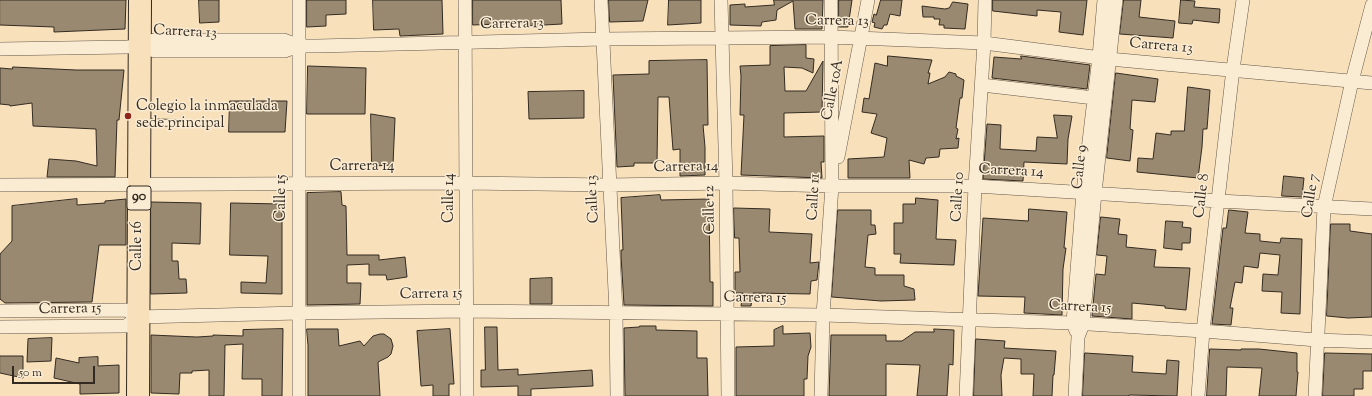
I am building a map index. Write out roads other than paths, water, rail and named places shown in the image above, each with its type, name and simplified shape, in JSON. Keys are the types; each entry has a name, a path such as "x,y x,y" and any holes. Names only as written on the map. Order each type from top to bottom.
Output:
{"highway":[{"name":"Calle 16","path":"138,396 140,0"}],"street":[{"name":"Calle 15","path":"299,0 299,396"},
{"name":"Calle 14","path":"465,0 467,396"},
{"name":"Calle 13","path":"601,0 616,312 617,396"},
{"name":"Calle 12","path":"721,0 726,183 728,396"},
{"name":"Calle 11","path":"821,396 823,315 832,186 831,0"},
{"name":"Calle 10A","path":"832,186 868,0"},
{"name":"Calle 10","path":"966,396 985,0"},
{"name":"Calle 9","path":"1075,396 1078,324 1089,192 1104,58 1104,0"},
{"name":"Calle 9","path":"1089,192 1094,98 1116,0"},
{"name":"Calle 8","path":"1198,396 1203,331 1243,0"},
{"name":"Calle 7","path":"1315,396 1324,207 1352,81 1372,6"},
{"name":"Carrera 13","path":"0,48 140,46 155,51 285,52 299,46 603,39 831,37 984,43 1104,58 1372,83"},
{"path":"982,85 1094,98"},
{"name":"Carrera 14","path":"0,185 466,183 609,185 726,183 832,186 975,186 1372,209"},
{"name":"Carrera 15","path":"0,311 126,310 138,317 467,311 823,315 1078,324 1203,331 1317,340 1372,342"},
{"name":"Carrera 15","path":"0,327 126,326 138,317"}],"lane":[{"path":"140,122 174,123"}],"place":[{"name":"Colegio la inmaculada sede principal","path":"128,116"}]}
